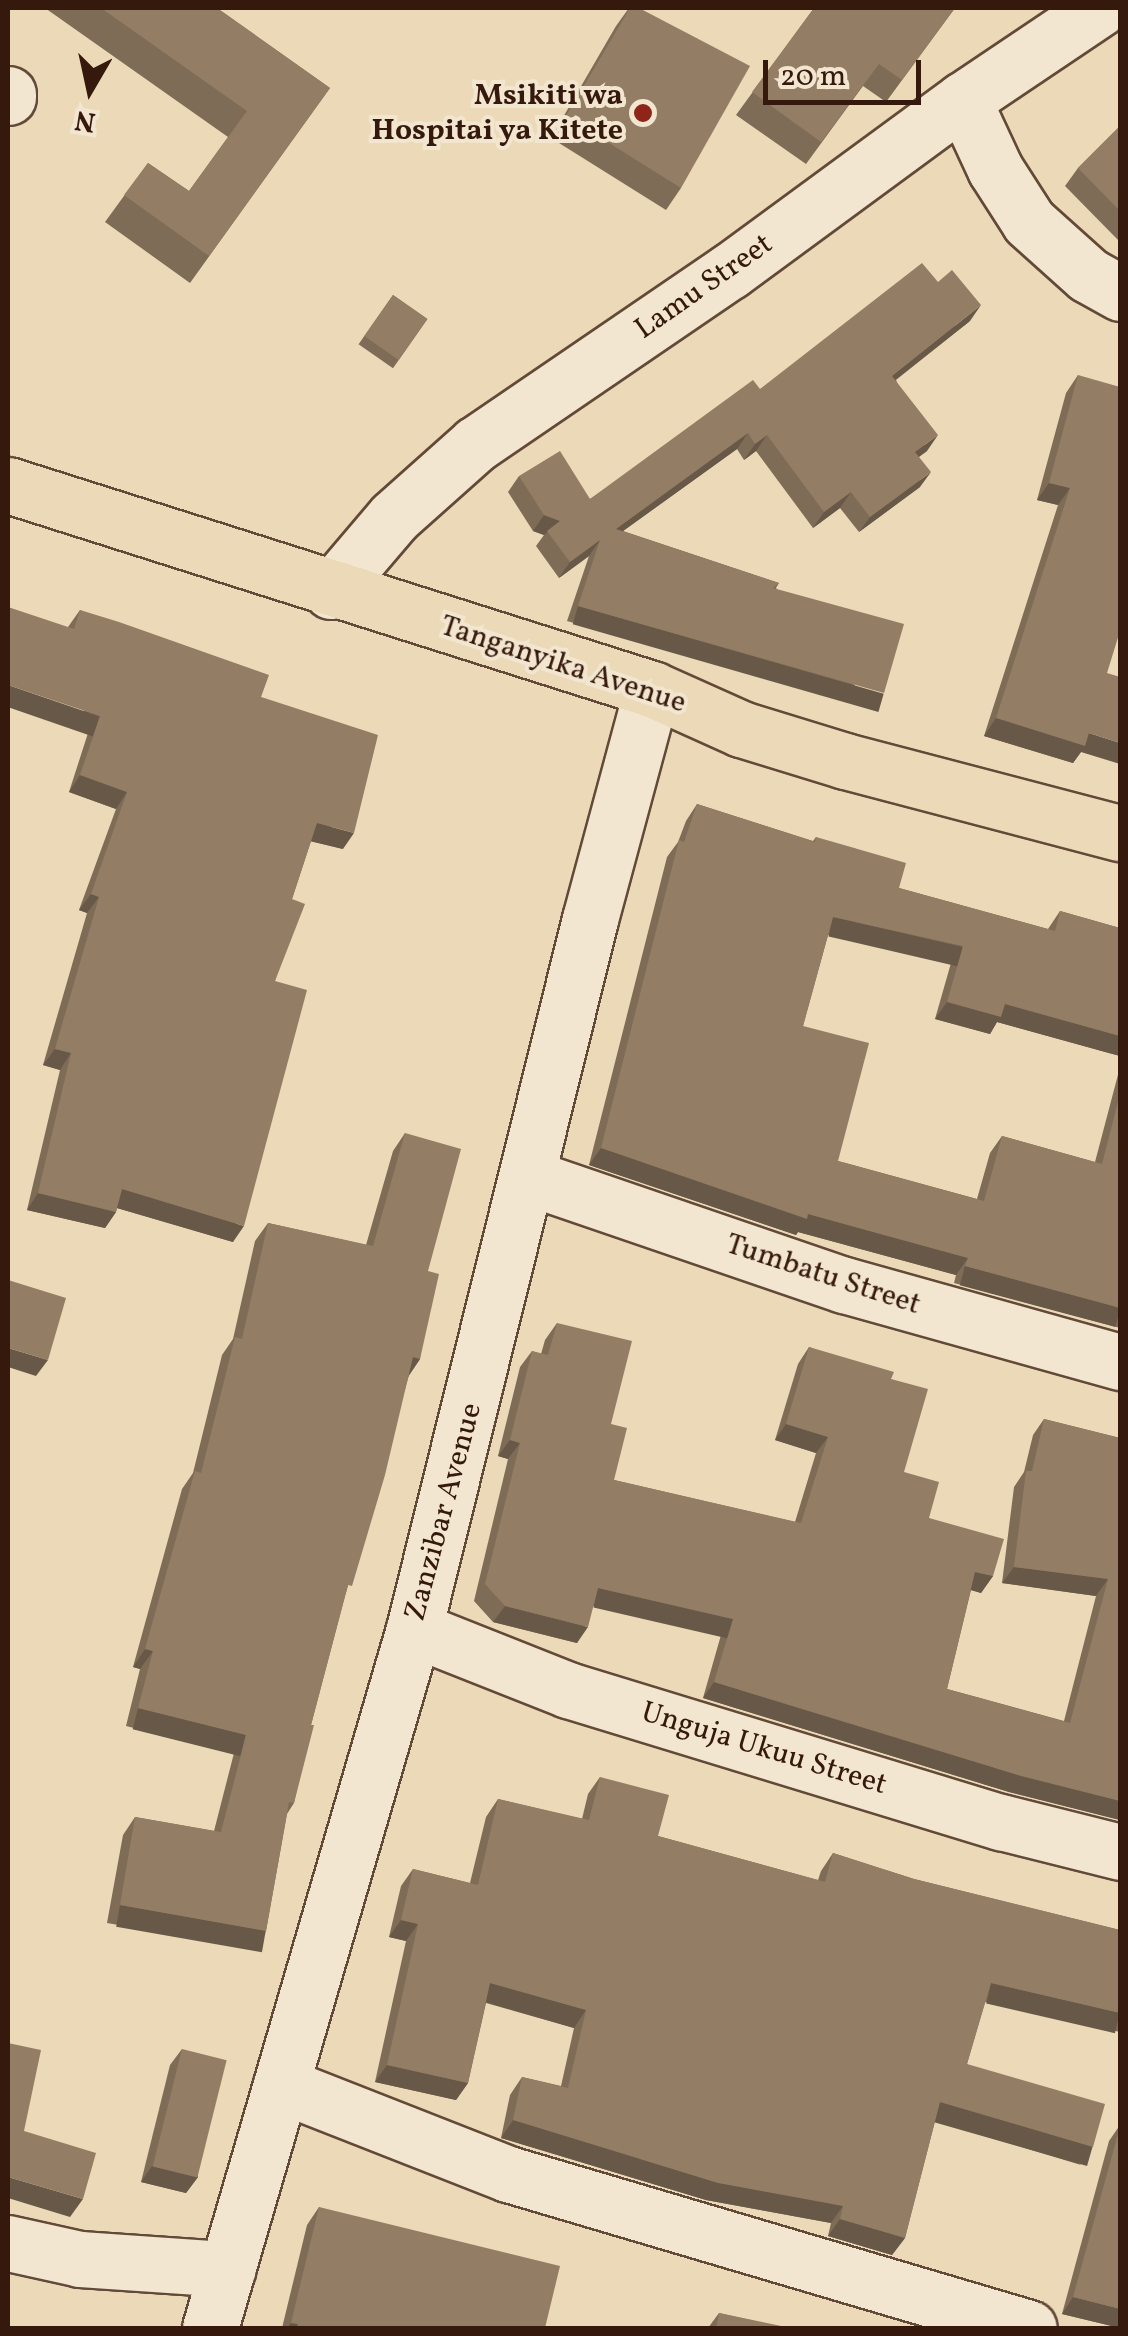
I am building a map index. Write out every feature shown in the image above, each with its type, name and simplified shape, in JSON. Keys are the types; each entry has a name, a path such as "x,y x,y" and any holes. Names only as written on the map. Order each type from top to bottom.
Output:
{"main road":[{"name":"Tanganyika Avenue","path":"8,486 330,591 652,689 741,729 845,761 1120,833"}],"street":[{"name":"Lamu Street","path":"330,591 394,517 476,444 730,270 963,100 1100,8"},
{"path":"963,100 995,169 1029,222 1088,275 1120,293"},
{"name":"Zanzibar Avenue","path":"210,2328 414,1629 590,919 652,689"},
{"name":"Tumbatu Street","path":"528,1177 844,1286 1120,1362"},
{"name":"Unguja Ukuu Street","path":"414,1629 568,1690 1001,1822 1120,1852"},
{"path":"281,2085 508,2174 1028,2328"},
{"path":"8,2243 80,2259 228,2270"}],"building":[{"path":"101,8 217,8 330,88 209,256 124,195 148,163 189,191 247,111"},
{"name":"Msikiti wa Hospitai ya Kitete","path":"630,8 639,8 750,66 681,188 566,116"},
{"path":"814,8 955,8 902,80 879,64 821,142 752,92"},
{"path":"1120,126 1120,211 1078,168"},
{"path":"922,263 938,282 952,270 981,305 892,376 938,435 915,452 931,472 870,517 851,492 824,512 767,435 755,444 748,433 616,529 779,583 773,588 904,624 884,693 578,606 600,540 570,562 547,531 560,521 544,515 519,476 560,451 590,499 753,380 760,389"},
{"path":"393,295 427,319 399,360 364,336"},
{"path":"1078,375 1120,387 1120,631 1107,673 1120,677 1120,743 1089,733 1085,746 996,718 1070,488 1049,483"},
{"path":"8,607 74,629 80,610 119,622 269,675 261,697 378,735 354,833 317,823 292,899 305,904 275,981 307,990 244,1226 122,1189 116,1212 38,1193 71,1053 55,1049 99,897 91,894 127,792 80,775 100,716 8,685"},
{"path":"697,804 815,842 816,837 906,863 899,888 1055,931 1060,911 1120,928 1120,1036 1005,1004 1001,1017 947,1002 963,946 833,917 803,1026 869,1043 838,1161 984,1201 1002,1136 1102,1164 1120,1094 1120,1308 965,1266 968,1258 808,1214 807,1219 601,1148 679,840 684,842"},
{"path":"405,1133 461,1149 428,1271 439,1274 420,1359 413,1357 385,1475 352,1586 348,1585 294,1803 289,1802 266,1931 120,1905 135,1817 221,1832 246,1735 138,1708 153,1651 145,1649 195,1471 201,1473 235,1337 242,1339 268,1223 373,1246"},
{"path":"8,1280 66,1298 48,1360 8,1348"},
{"path":"557,1323 632,1341 611,1424 627,1428 614,1480 801,1523 828,1437 786,1424 809,1347 894,1372 891,1379 928,1389 904,1472 939,1482 929,1518 1004,1539 993,1576 975,1572 947,1689 1070,1723 1108,1579 1014,1567 1026,1471 1032,1471 1044,1419 1120,1438 1120,1801 1021,1776 714,1682 733,1619 598,1588 588,1627 505,1606 485,1584 520,1443 510,1440 532,1351 548,1355"},
{"path":"600,1777 669,1795 658,1836 825,1882 833,1853 914,1879 1120,1930 1120,2013 991,1983 967,2064 1105,2104 1093,2147 940,2102 905,2238 840,2219 843,2206 718,2183 513,2120 522,2077 568,2088 586,2010 490,1983 468,2083 387,2065 418,1924 401,1920 413,1869 478,1885 498,1799 589,1820"},
{"path":"8,2043 41,2050 24,2131 96,2153 83,2199 8,2177"},
{"path":"182,2049 227,2060 197,2178 153,2166"},
{"path":"1120,2127 1120,2309 1073,2297"},
{"path":"319,2207 560,2266 545,2328 297,2328 298,2324 291,2323"},
{"path":"719,2313 786,2327 786,2328 716,2328"}],"place":[{"name":"Msikiti wa Hospitai ya Kitete","path":"643,113"}]}
